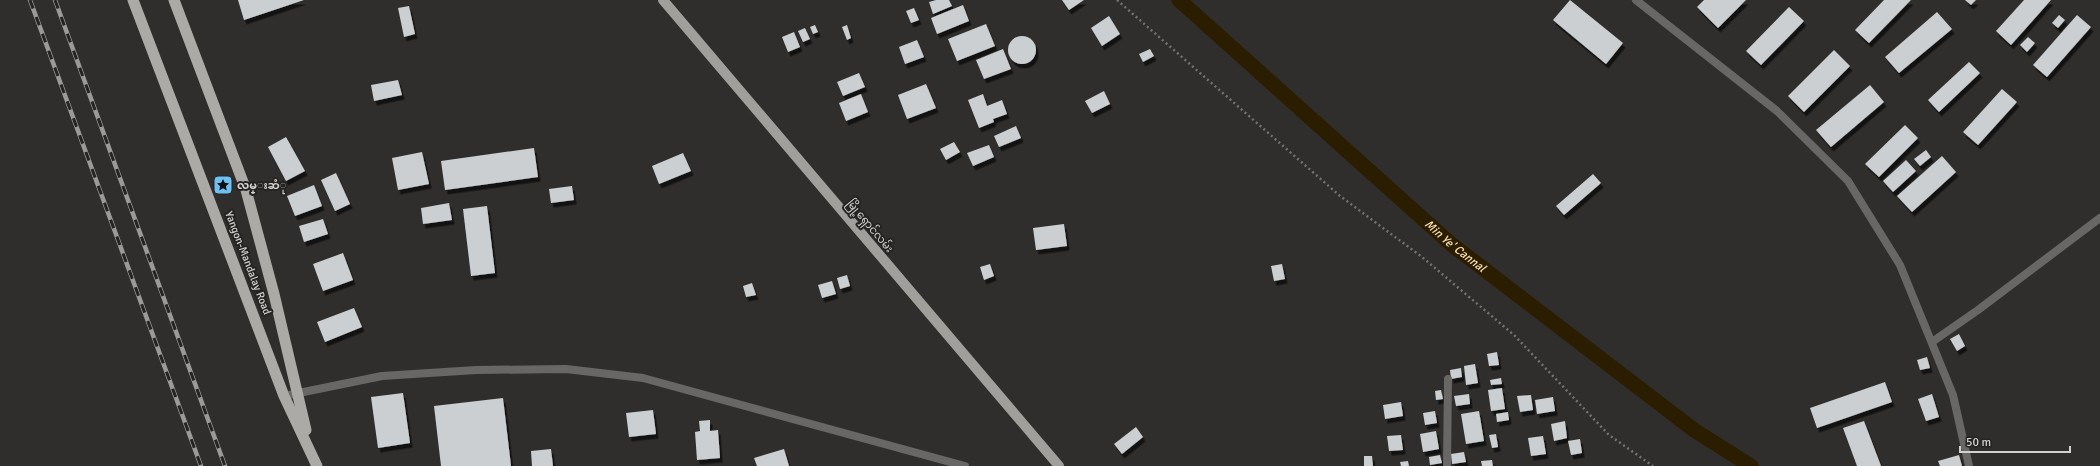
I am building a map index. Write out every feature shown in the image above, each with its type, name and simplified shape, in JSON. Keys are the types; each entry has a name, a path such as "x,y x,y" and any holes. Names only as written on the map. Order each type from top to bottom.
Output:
{"highway":[{"name":"Yangon-Mandalay Road","path":"133,0 284,396 311,450 317,466"},
{"path":"174,0 246,190 274,294 311,450"}],"main road":[{"name":"မြို့ရှောင်လမ်း","path":"663,0 1059,466"}],"street":[{"path":"1636,0 1777,111 1848,181 1900,265 1953,395 1969,466"},
{"path":"1932,342 1978,310 2100,218"},
{"path":"284,396 382,376 476,370 566,369 643,378 966,466"},
{"path":"1447,466 1448,379"}],"path":[{"path":"1117,0 1340,196 1422,257 1514,335 1609,435 1653,466"}],"building":[{"path":"238,0 304,0 244,20"},
{"path":"936,0 949,0 952,6 933,14 929,2"},
{"path":"1062,0 1084,0 1069,10"},
{"path":"1570,0 1623,43 1606,64 1553,20"},
{"path":"1704,0 1746,0 1718,28 1697,7"},
{"path":"1884,0 1911,0 1869,43 1855,30"},
{"path":"1965,0 1976,0 1971,5"},
{"path":"2024,0 2051,0 2011,45 1996,31"},
{"path":"963,5 969,21 937,34 931,18"},
{"path":"409,6 415,34 404,37 398,8"},
{"path":"1789,7 1804,21 1761,65 1746,51"},
{"path":"914,8 919,20 911,23 906,11"},
{"path":"1937,12 1952,29 1899,73 1885,57"},
{"path":"2059,15 2065,20 2058,28 2052,23"},
{"path":"2077,15 2091,27 2047,77 2033,65"},
{"path":"1109,16 1120,34 1102,46 1091,28"},
{"path":"986,24 995,46 957,61 948,39"},
{"path":"815,25 818,32 813,34 810,27"},
{"path":"847,25 851,38 847,40 842,27"},
{"path":"805,28 810,39 803,42 798,31"},
{"path":"794,32 800,47 788,52 782,37"},
{"path":"1022,36 1032,40 1036,50 1032,60 1022,64 1012,60 1008,50 1012,40"},
{"path":"2028,37 2035,43 2027,52 2020,45"},
{"path":"917,40 924,57 905,64 899,47"},
{"path":"1003,49 1011,69 984,79 976,60"},
{"path":"1150,49 1154,56 1143,62 1139,54"},
{"path":"1834,50 1850,66 1804,112 1788,96"},
{"path":"1969,62 1980,73 1939,112 1928,100"},
{"path":"859,73 865,87 843,96 837,82"},
{"path":"398,80 402,95 374,101 371,85"},
{"path":"926,84 936,108 907,119 898,95"},
{"path":"1870,85 1884,102 1831,147 1816,130"},
{"path":"2002,89 2017,102 1978,145 1963,132"},
{"path":"1104,91 1110,104 1092,113 1085,101"},
{"path":"861,94 868,112 846,121 839,103"},
{"path":"983,94 987,106 1002,100 1007,114 993,119 994,122 979,128 968,100"},
{"path":"1905,125 1918,138 1879,177 1865,164"},
{"path":"1016,126 1021,138 999,147 994,136"},
{"path":"286,137 305,171 286,181 268,147"},
{"path":"954,142 960,152 946,160 940,149"},
{"path":"989,145 994,157 973,166 967,153"},
{"path":"534,148 538,177 445,190 441,161"},
{"path":"1926,150 1931,157 1920,166 1914,159"},
{"path":"422,152 429,184 398,190 392,158"},
{"path":"683,153 691,171 659,184 652,166"},
{"path":"1942,156 1956,172 1912,212 1897,196"},
{"path":"1906,160 1916,171 1893,192 1883,181"},
{"path":"336,173 350,204 335,211 321,180"},
{"path":"1593,174 1601,183 1564,215 1556,206"},
{"path":"314,185 322,206 295,216 287,196"},
{"path":"572,186 574,200 551,203 549,189"},
{"path":"449,203 452,220 423,224 421,208"},
{"path":"487,206 495,273 471,276 463,209"},
{"path":"323,219 328,234 304,242 299,226"},
{"path":"1064,224 1067,246 1036,250 1033,228"},
{"path":"343,253 353,280 323,291 313,264"},
{"path":"990,264 994,276 984,280 980,267"},
{"path":"1282,264 1285,279 1274,281 1271,266"},
{"path":"847,275 850,286 840,289 837,278"},
{"path":"832,281 836,294 822,298 818,285"},
{"path":"752,283 756,295 746,297 743,286"},
{"path":"354,308 362,327 325,342 317,322"},
{"path":"1959,334 1965,346 1957,351 1950,339"},
{"path":"1497,352 1499,365 1489,366 1487,354"},
{"path":"1927,357 1930,368 1920,370 1917,360"},
{"path":"1475,364 1478,383 1466,385 1464,366"},
{"path":"1461,368 1462,377 1451,379 1450,370"},
{"path":"1501,378 1502,384 1491,385 1490,380"},
{"path":"1885,382 1892,402 1817,428 1810,408"},
{"path":"1502,388 1505,409 1491,411 1488,390"},
{"path":"1441,390 1443,399 1436,400 1435,391"},
{"path":"403,393 410,443 378,448 371,397"},
{"path":"1469,394 1470,404 1456,406 1454,396"},
{"path":"1932,394 1939,417 1926,421 1918,399"},
{"path":"1531,395 1533,410 1520,412 1517,396"},
{"path":"1553,397 1555,411 1537,414 1535,400"},
{"path":"503,398 511,466 441,466 434,406"},
{"path":"1401,402 1403,416 1385,419 1383,405"},
{"path":"653,410 656,434 629,437 626,413"},
{"path":"1435,411 1437,423 1425,425 1423,413"},
{"path":"1479,411 1484,441 1466,444 1461,414"},
{"path":"1508,412 1509,420 1497,422 1496,414"},
{"path":"710,420 710,431 718,430 720,458 697,460 695,432 700,431 699,421"},
{"path":"1565,421 1567,438 1554,441 1551,424"},
{"path":"1864,421 1881,466 1857,466 1843,428"},
{"path":"1136,427 1143,437 1122,454 1114,444"},
{"path":"1436,431 1439,449 1423,452 1420,434"},
{"path":"1496,434 1498,447 1492,448 1489,435"},
{"path":"1401,435 1403,450 1389,451 1387,436"},
{"path":"1543,436 1546,454 1531,456 1528,438"},
{"path":"1580,439 1582,453 1571,455 1568,441"},
{"path":"551,449 553,466 532,466 531,451"},
{"path":"784,449 789,466 757,466 754,458"},
{"path":"1464,452 1466,462 1452,464 1451,454"},
{"path":"1440,455 1442,463 1430,465 1429,457"},
{"path":"1959,455 1962,466 1940,466 1938,461"},
{"path":"1364,456 1372,456 1373,466 1364,466"},
{"path":"1492,460 1493,466 1482,466 1481,461"},
{"path":"1408,461 1409,466 1401,466 1400,462"}],"waterway":[{"name":"Min Ye' Cannal","path":"1179,0 1451,244 1694,430 1751,466"}],"railway":[{"path":"30,0 201,466"},
{"path":"55,0 225,466"}],"place":[{"name":"လမ္းဆံု","path":"223,185"}]}
